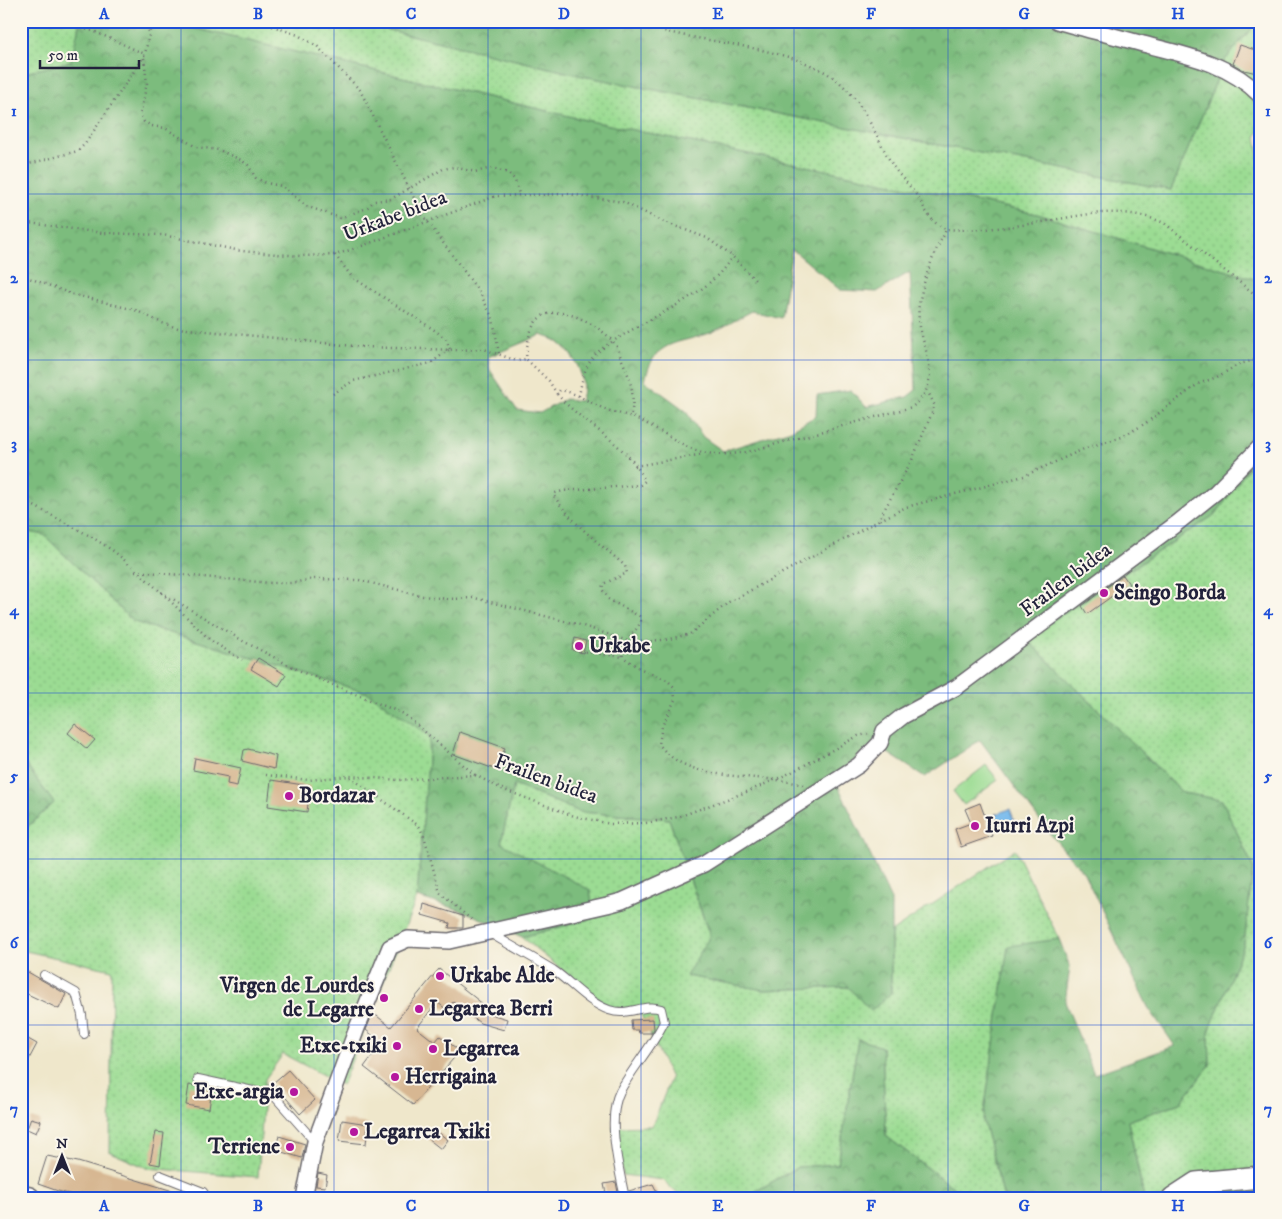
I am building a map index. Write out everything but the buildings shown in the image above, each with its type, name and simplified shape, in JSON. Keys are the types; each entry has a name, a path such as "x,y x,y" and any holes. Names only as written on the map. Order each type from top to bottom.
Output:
{"main road":[{"path":"1173,1198 1182,1190 1196,1183 1261,1177"},
{"path":"21,1196 29,1198"}],"street":[{"path":"1057,21 1195,57 1226,69 1248,82 1261,96"},
{"name":"Frailen bidea","path":"304,1198 315,1142 354,1036 390,948 408,939 449,941 622,901 704,864 859,765 880,743 884,731 903,716 957,687 1176,524 1216,492 1261,446"}],"lane":[{"path":"490,933 554,971 592,1002 608,1010 620,1012 653,1006 661,1009 664,1022 656,1040 619,1092 614,1114 616,1152 625,1198"},
{"path":"44,975 76,993 82,1015 84,1034"},
{"path":"198,1079 258,1092"},
{"path":"269,1090 315,1142"},
{"path":"160,1175 203,1192 207,1198"}],"path":[{"path":"47,21 93,31 145,54"},
{"path":"146,21 149,33"},
{"path":"21,166 78,151 85,144 145,54 152,21"},
{"path":"258,21 298,35 317,46 353,83 368,103 422,214 480,293 493,319 499,354"},
{"path":"632,21 699,39 777,55 809,65 837,80 856,101 881,140 894,166 935,225 946,229 1028,224 1099,213 1129,212 1138,214 1164,223 1261,299"},
{"path":"144,58 147,83 140,116 144,122 152,126 166,128 196,147 219,150 241,160 248,164 256,178 266,183 282,186 306,206 340,218 367,208 374,202 391,199 443,169 454,167 475,172 492,168 508,174 514,180 519,195"},
{"name":"Urkabe bidea","path":"21,222 102,233 163,234 241,251 300,256 335,255 496,196 568,194 623,202 664,222 707,238 732,256 755,280"},
{"path":"557,394 560,390 579,396 610,411 631,417 688,449 728,455 747,452 912,407 928,391 930,383 929,364 918,317 919,303 946,229"},
{"path":"335,255 352,277 436,331 446,339 450,349"},
{"path":"579,396 583,376 589,362 613,341 685,299 726,268 732,256"},
{"path":"21,275 72,294 136,310 162,323 178,328 216,334 363,347 484,349 517,362 526,359"},
{"path":"526,359 528,336 537,320 561,312 577,317 613,341 631,377 634,400 631,417"},
{"path":"333,394 353,381 431,363 450,349"},
{"path":"135,571 271,583 291,583 315,578 359,580 423,596 448,599 475,598 580,625 628,641 665,640 690,634 729,602 906,507 1024,476 1086,448 1122,437 1146,423 1198,384 1217,377 1240,364 1261,358"},
{"path":"526,359 534,364 549,381 566,406 603,434 635,466 645,480 640,485 555,492 554,496 564,512 582,530 625,566 627,573 603,584 602,589 608,599 639,616 641,620 638,630 621,651 623,657"},
{"path":"878,521 912,460 933,416 936,406 928,391"},
{"path":"635,466 705,453"},
{"path":"21,499 92,537 115,552 135,571 162,592 243,641 304,673 404,714 475,775"},
{"path":"162,592 210,640 242,660"},
{"path":"580,651 623,657 638,668 667,680 674,687 675,700 662,726 658,744 666,755 697,769 800,784 815,792"},
{"name":"Frailen bidea","path":"266,775 308,780 349,776 399,780 475,775 548,808 574,816 611,824 646,822 678,817 773,781 858,736 884,731"},
{"path":"349,776 419,826 425,839 440,893 455,908 490,933"}],"green space":[{"path":"21,21 80,21 72,61 21,74"},
{"path":"80,21 163,21 590,121 1037,214 1261,281 1261,450 1216,514 1025,638 1183,793 1222,800 1253,867 1244,944 1209,1032 1210,1065 1180,1103 1128,1121 1144,1198 1004,1198 983,1120 1008,946 1059,939 1070,967 1065,1002 1094,1074 1175,1046 1148,1007 1084,873 1046,829 980,740 925,777 874,744 834,777 891,900 891,993 871,1011 848,987 764,990 686,976 710,936 669,819 580,812 514,785 501,843 590,890 594,918 522,937 466,912 417,897 430,736 368,693 134,622 44,535 21,530 21,74 71,61","holes":["792,249 840,290 877,292 910,272 916,390 907,397 866,407 851,390 817,395 816,416 791,430 723,451 703,437 685,410 645,381 649,367 654,357 668,346 710,333 752,311 781,318","541,335 551,338 571,355 582,377 583,385 580,401 565,399 540,413 517,410 490,370 488,357"]},
{"path":"163,21 351,21 583,76 1171,190 1225,60 1254,26 1261,34 1261,127 1256,137 1261,168 1261,281 1037,214 590,121"},
{"path":"351,21 1261,21 1261,34 1254,26 1225,60 1171,190 583,76"},
{"path":"1261,450 1261,1198 1144,1198 1128,1121 1180,1103 1210,1065 1209,1032 1244,944 1253,867 1222,800 1183,793 1025,638 1216,514"},
{"path":"21,530 44,535 134,622 368,693 430,736 417,897 342,1085 283,1054 265,1079 258,1177 147,1168 110,1152 112,970 21,950 21,822 27,827 54,803 21,758"},
{"path":"21,758 54,803 27,827 21,822"},
{"path":"986,765 998,780 964,805 953,791"},
{"path":"514,785 580,812 669,819 710,937 687,976 764,990 848,987 891,993 891,932 1015,849 1059,939 1008,947 983,1120 1004,1198 967,1198 886,1136 882,1047 858,1039 838,1164 798,1167 744,1198 682,1198 663,1180 623,1175 613,1127 652,1126 671,1078 638,1008 608,1008 522,937 594,918 501,843"},
{"path":"858,1039 882,1047 886,1136 967,1198 744,1198 798,1167 838,1164"}],"water":[{"path":"1010,809 1014,820 999,826 995,814"}],"place":[{"name":"Seingo Borda","path":"1104,593"},
{"name":"Urkabe","path":"579,646"},
{"name":"Bordazar","path":"289,796"},
{"name":"Iturri Azpi","path":"975,826"},
{"name":"Urkabe Alde","path":"440,976"},
{"name":"Virgen de Lourdes de Legarre","path":"384,998"},
{"name":"Legarrea Berri","path":"419,1009"},
{"name":"Etxe-txiki","path":"397,1046"},
{"name":"Legarrea","path":"433,1049"},
{"name":"Herrigaina","path":"395,1077"},
{"name":"Etxe-argia","path":"294,1092"},
{"name":"Legarrea Txiki","path":"354,1132"},
{"name":"Terriene","path":"290,1147"}]}
